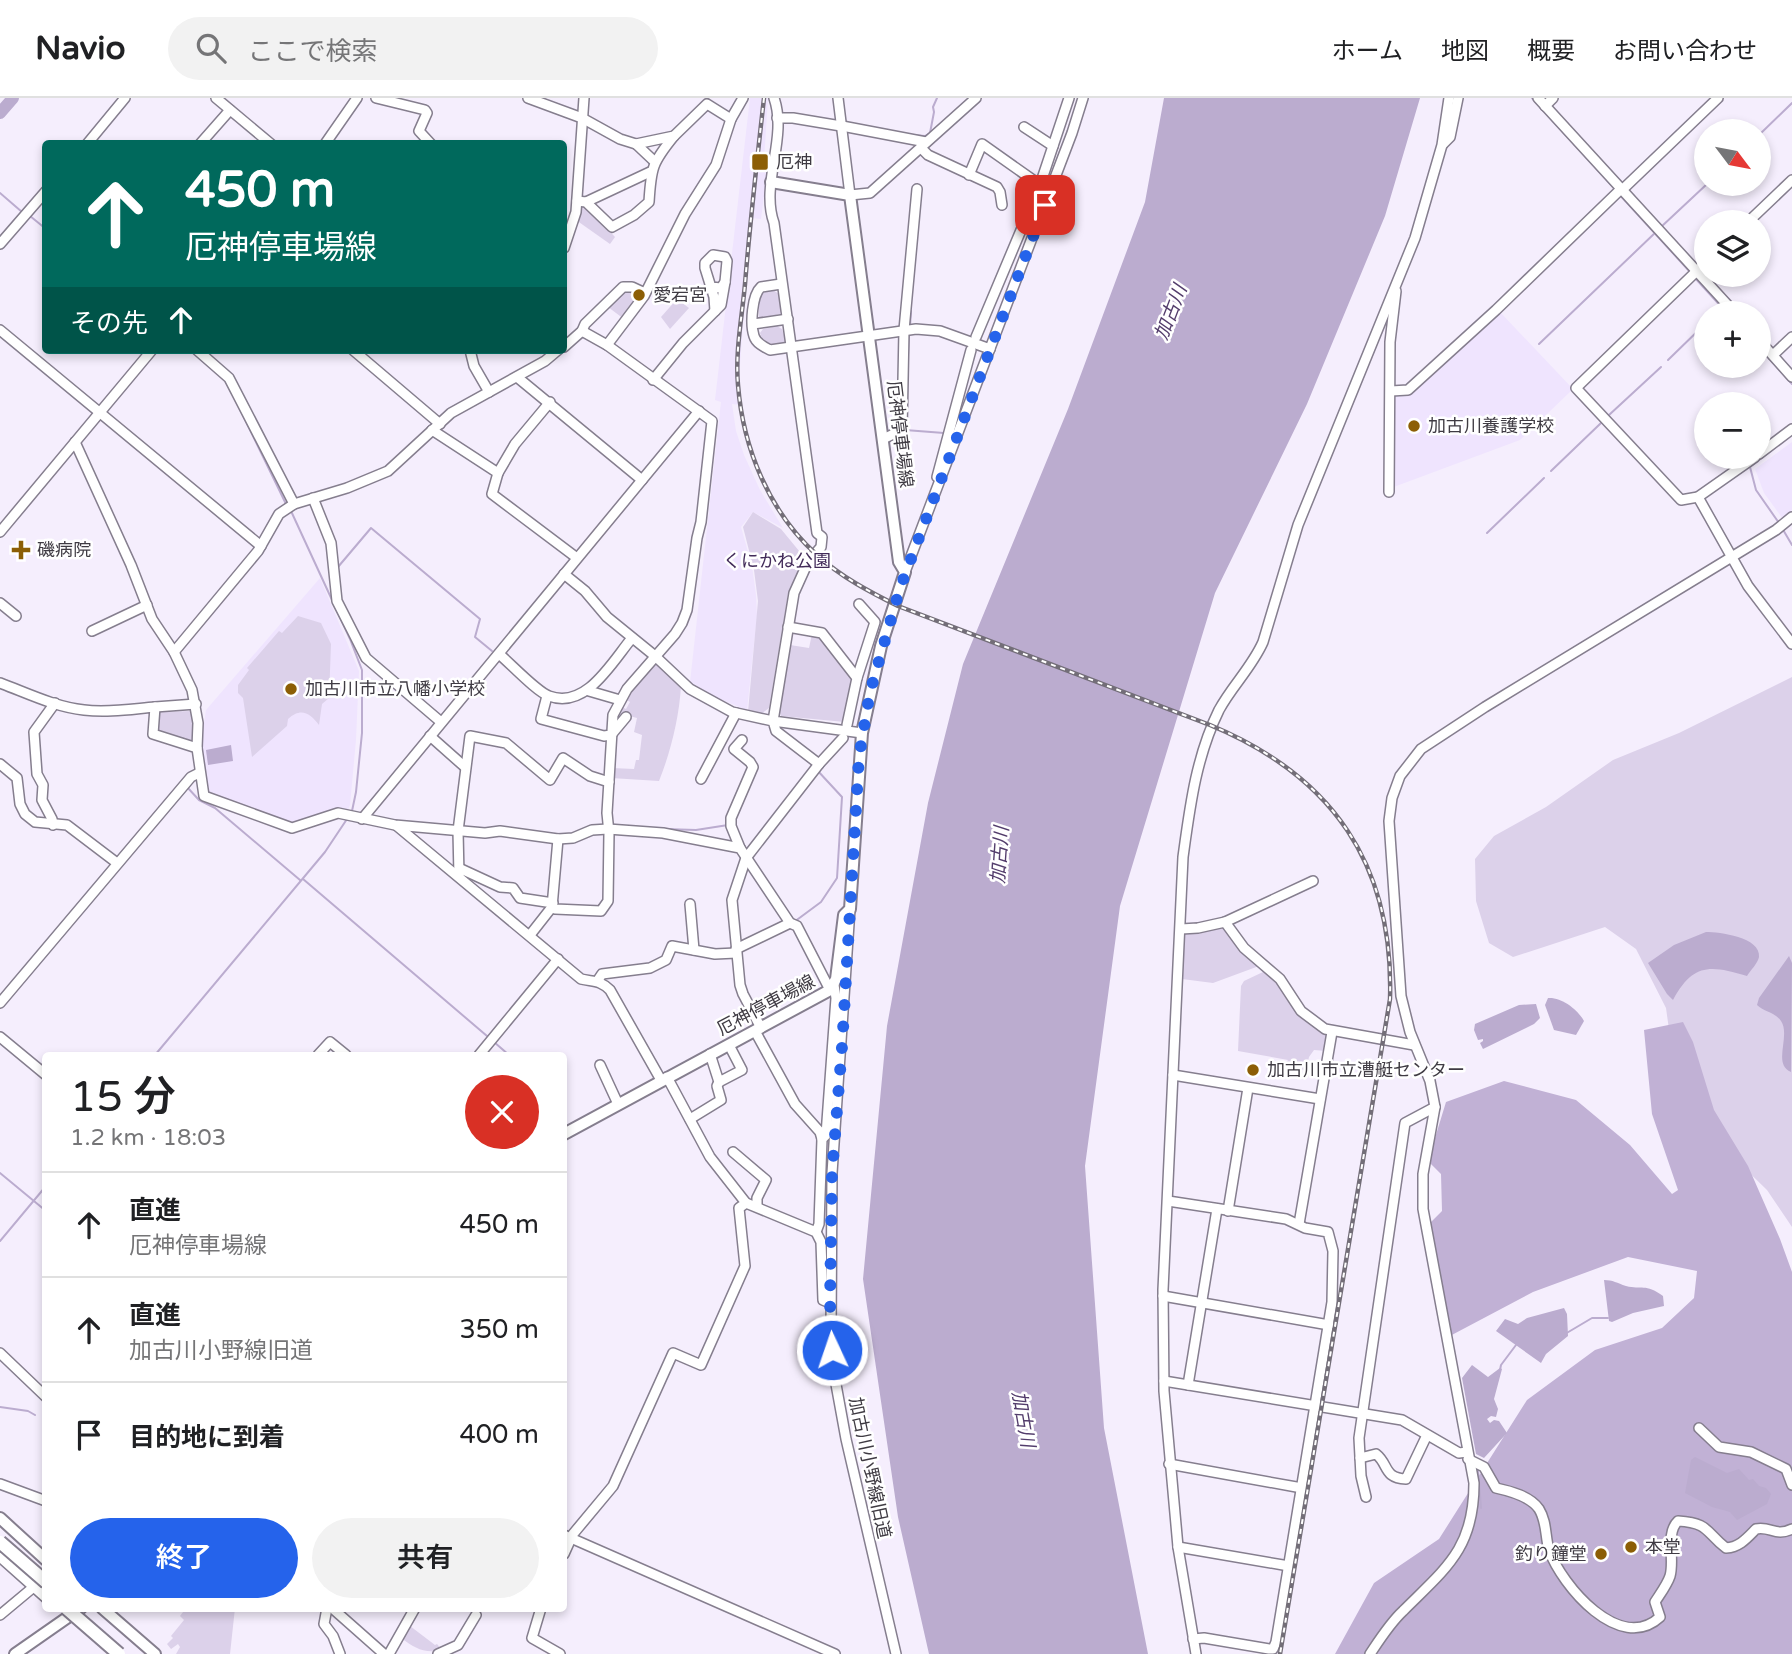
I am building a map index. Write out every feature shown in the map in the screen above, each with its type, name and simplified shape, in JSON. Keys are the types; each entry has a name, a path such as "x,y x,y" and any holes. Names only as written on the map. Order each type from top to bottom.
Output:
{"highway":[{"path":"0,1542 42,1587"},
{"path":"0,1549 42,1587"},
{"path":"71,1612 118,1654"},
{"path":"80,1612 127,1654"}],"main road":[{"path":"771,182 850,195"},
{"name":"厄神停車場線","path":"567,1132 832,988 844,915 850,909 862,733 881,646 905,572 899,562 850,195"},
{"path":"0,1518 42,1556"},
{"path":"15,1654 76,1612"},
{"path":"107,1612 155,1654"}],"street":[{"path":"90,140 125,98"},
{"path":"216,98 266,140"},
{"path":"328,140 357,98"},
{"path":"376,98 425,110 427,113 419,131 428,140"},
{"path":"528,98 582,118 620,139 636,144 654,161"},
{"path":"567,226 582,201 584,98"},
{"path":"582,201 612,227 634,215 649,202 650,172 654,161 674,136 707,104 717,98"},
{"path":"607,345 645,293 685,214 716,165 731,120 743,98"},
{"path":"775,98 778,108 776,152 769,210 774,223 817,533 822,537 821,547 808,562 794,593 773,721 776,731 818,764"},
{"path":"838,98 850,195 870,193 976,98"},
{"path":"976,337 1040,185 1069,98"},
{"path":"905,572 1072,134 1083,98"},
{"path":"1196,1654 1178,1547 1164,1381 1164,1296 1173,1075 1183,857 1191,792 1203,750 1220,710 1233,687 1256,659 1263,642 1298,525 1415,238 1442,145 1449,98"},
{"path":"1442,145 1450,137 1458,98"},
{"path":"1538,98 1694,268"},
{"path":"1545,106 1553,98"},
{"path":"1391,391 1408,390 1496,310 1718,98"},
{"path":"707,104 731,120"},
{"path":"204,140 230,110"},
{"path":"777,118 841,126 923,145"},
{"path":"1024,127 1053,146"},
{"path":"636,144 674,136"},
{"path":"969,175 982,144 1040,185"},
{"path":"923,145 928,155 996,187 1000,192 1002,205"},
{"path":"582,201 650,172"},
{"path":"1761,210 1792,180"},
{"path":"883,439 901,430 904,330 917,188"},
{"path":"0,244 42,196"},
{"path":"653,380 683,343 715,311 723,300 727,261 725,257 713,256 705,263 705,268 715,311"},
{"path":"1694,274 1576,388 1681,500 1698,497 1737,469"},
{"path":"711,287 721,288 725,282"},
{"path":"1388,492 1391,331 1396,283"},
{"path":"781,284 757,290 753,324 756,340 764,347 775,350 904,330 929,329 990,349"},
{"path":"567,344 623,287 632,287 645,293"},
{"path":"1711,287 1724,301"},
{"path":"753,324 788,319"},
{"path":"0,330 261,546"},
{"path":"460,873 500,887 513,888 520,898 552,905 555,909 601,911 608,901 609,782 613,715 627,689 675,634 687,610 696,538 701,522 712,421 607,345 582,331"},
{"path":"1792,337 1773,355 1792,377"},
{"path":"935,495 933,490 971,350"},
{"path":"0,532 149,354"},
{"path":"202,354 229,378 295,504"},
{"path":"357,354 436,427 498,473"},
{"path":"471,354 474,366 489,392"},
{"path":"174,652 261,546 279,514 295,504 348,488 388,471 451,413 554,354"},
{"path":"517,377 642,480"},
{"path":"550,402 515,444 498,473 492,494 577,558"},
{"path":"353,817 430,736 699,411"},
{"path":"1771,445 1792,429"},
{"path":"75,442 152,619 174,652 192,690 196,704 204,796 292,828 338,813 395,824 558,838 573,838 592,830 608,829 673,834 740,848"},
{"path":"1698,497 1748,586 1792,644"},
{"path":"313,498 331,543 337,601 359,646 366,658 441,722"},
{"path":"1370,1654 1401,1612 1440,1574 1466,1539 1474,1506 1474,1483 1423,1209 1423,1174 1435,1107 1430,1081 1415,1045 1401,996 1389,821 1392,797 1400,776 1421,749 1776,530 1792,517"},
{"path":"564,574 585,591 607,617 655,656 690,690 736,713 773,721 862,733"},
{"path":"0,603 16,616"},
{"path":"847,726 857,678 875,622 859,604"},
{"path":"92,631 106,630 147,605"},
{"path":"788,627 822,633 857,678"},
{"path":"499,653 547,696 566,699 589,691 632,638"},
{"path":"0,683 83,710 110,711 196,704"},
{"path":"589,691 620,700"},
{"path":"547,696 541,719 604,736 611,734 626,717"},
{"path":"53,825 42,800 43,785 37,774 34,733 55,703"},
{"path":"155,707 153,734 198,748"},
{"path":"701,779 736,713"},
{"path":"430,736 465,767"},
{"path":"460,873 458,831 470,736 506,743 550,780 563,758 590,776 609,782"},
{"path":"816,1232 819,1224 822,1139 820,1132 795,1104 743,994 732,900 746,858 818,764 843,738"},
{"path":"742,740 734,749 753,767 731,818 731,826 746,858 790,923 797,926 835,998 826,1135 822,1139"},
{"path":"0,764 17,778 18,797 25,814 35,822 67,825 117,863"},
{"path":"0,1003 191,777 200,773"},
{"path":"395,824 460,873 581,979 598,980 610,990 690,1119 710,1157 746,1203 816,1232 821,1242 823,1300 830,1303"},
{"path":"530,935 552,905 558,838"},
{"path":"1181,929 1225,922 1312,881"},
{"path":"690,904 694,950"},
{"name":"加古川小野線旧道","path":"850,909 832,1173 830,1303 833,1368 896,1654"},
{"path":"1225,922 1244,948 1280,979 1301,1011 1325,1029 1415,1045"},
{"path":"598,980 602,974 650,968 666,960 672,946 715,954 736,951 790,923"},
{"path":"481,1052 558,959"},
{"path":"1299,1224 1332,1032"},
{"path":"0,1037 42,1072"},
{"path":"321,1052 330,1042 342,1052"},
{"path":"719,1082 742,1070 729,1045"},
{"path":"690,1119 721,1100 717,1086 719,1082 710,1055"},
{"path":"600,1065 618,1104"},
{"path":"1173,1075 1320,1099"},
{"path":"1228,1211 1248,1088"},
{"path":"1366,1497 1362,1485 1360,1458 1362,1412 1405,1123 1435,1107"},
{"path":"733,1152 766,1180 757,1198 757,1206"},
{"path":"1168,1201 1286,1219 1328,1232 1333,1251 1329,1325 1273,1649 1193,1639"},
{"path":"746,1203 739,1208 745,1266 701,1365 673,1353 613,1486 567,1537 835,1654"},
{"path":"1188,1385 1217,1209"},
{"path":"1164,1296 1329,1325"},
{"path":"0,1353 42,1391"},
{"path":"1164,1381 1402,1420 1468,1456 1484,1467 1496,1488 1511,1491 1536,1506 1546,1525 1549,1549 1577,1596 1589,1611 1604,1623 1623,1632 1647,1629 1660,1617 1655,1602 1669,1578 1672,1567 1672,1528 1678,1521 1696,1523 1707,1529 1726,1548 1736,1547 1760,1527 1780,1533 1792,1529"},
{"path":"1699,1429 1719,1447 1751,1452 1786,1469 1792,1485"},
{"path":"1360,1458 1376,1454 1391,1475 1406,1479 1427,1435"},
{"path":"1170,1464 1302,1488"},
{"path":"0,1484 42,1500"},
{"path":"1178,1547 1289,1566"},
{"path":"0,1558 42,1587 0,1615"},
{"path":"326,1612 324,1624 333,1636 340,1654"},
{"path":"337,1612 387,1654 413,1612"},
{"path":"540,1612 532,1638 555,1653"},
{"path":"438,1654 458,1645 476,1615"}],"shaded area":[{"path":"750,98 768,98 764,161 768,163 761,219 751,218 739,378 742,405 732,404 736,431 744,455 760,490 783,528 753,512 741,527 752,566 757,616 747,710 717,698 690,682 721,402 715,400"},
{"name":"加古川養護学校","path":"1499,311 1573,389 1520,440 1391,488 1393,396 1410,392"},
{"path":"1792,442 1792,510 1783,519 1764,493 1755,469 1771,469 1771,457"},
{"name":"加古川市立八幡小学校","path":"320,578 359,671 350,805 348,810 339,809 293,825 209,794 206,791 201,744 206,710"},
{"path":"1683,1022 1693,1042 1714,1110 1748,1166 1792,1272 1792,1654 1335,1654 1374,1583 1439,1539 1527,1400 1595,1350 1662,1328 1694,1298 1697,1271 1628,1257 1533,1292 1448,1337 1429,1224 1442,1211 1441,1174 1428,1161 1446,1102 1504,1081 1576,1100 1630,1145 1672,1194 1678,1190 1652,1114 1644,1030"}],"green space":[{"path":"584,204 615,237 610,244 576,220"},
{"path":"639,290 636,295 639,297 624,319 608,307 621,291"},
{"path":"773,290 779,294 782,308 780,314 759,319 759,294"},
{"path":"677,299 689,308 670,329 661,317"},
{"path":"777,326 782,329 786,341 774,346 762,339 760,333 763,329"},
{"name":"くにかね公園","path":"753,512 781,529 804,557 788,593 769,708 761,714 748,712 758,601 754,570 743,527"},
{"path":"298,616 321,623 331,644 329,698 322,704 319,725 309,715 297,713 288,719 287,726 252,757 243,698 238,693 238,685 249,670 247,668 279,631 282,633"},
{"path":"812,634 818,634 854,681 845,722 781,716 779,710 790,645 809,648"},
{"path":"654,661 681,686 671,746 659,781 611,778 612,768 634,769 636,760 639,760 642,735 634,732 637,718 626,715 614,726 620,706 626,709 630,702 624,698"},
{"path":"1792,677 1792,1227 1767,1190 1729,1153 1672,1051 1666,1008 1636,949 1605,927 1513,957 1489,943 1476,901 1475,859 1494,836 1546,807 1613,760 1679,733"},
{"path":"158,712 193,713 195,741 191,743 157,731"},
{"path":"1219,924 1225,928 1239,949 1259,966 1213,983 1182,979 1185,934 1197,933"},
{"path":"1263,972 1275,979 1327,1035 1326,1051 1314,1050 1309,1057 1306,1071 1285,1064 1288,1060 1238,1051 1241,986 1244,981"},
{"path":"183,1612 235,1612 230,1654 176,1654 180,1647 178,1644 171,1649 167,1644 184,1620 180,1616"},
{"path":"410,1626 442,1650 420,1649 401,1638"}],"water":[{"name":"加古川","path":"1164,98 1420,98 1385,216 1307,404 1215,593 1120,906 1085,1166 1104,1428 1148,1654 929,1654 898,1517 863,1279 887,1026 928,803 963,664 1068,409 1145,202"},
{"path":"231,745 233,761 208,765 206,750"},
{"path":"1706,932 1747,940 1758,950 1759,957 1747,976 1713,969 1695,973 1680,988 1673,1000 1648,963 1674,945"},
{"path":"1789,956 1792,963 1791,1072 1783,1063 1784,1027 1781,1021 1757,1005 1759,998"},
{"path":"1548,998 1564,1002 1581,1017 1584,1021 1576,1035 1554,1030 1545,1005"},
{"path":"1536,1004 1540,1018 1534,1024 1483,1049 1480,1043 1483,1039 1478,1040 1475,1024 1519,1005"},
{"path":"1604,1280 1652,1290 1663,1296 1664,1306 1609,1321"},
{"path":"1564,1308 1567,1314 1568,1336 1546,1354 1541,1363 1496,1331 1505,1319 1518,1324 1527,1318"},
{"path":"1472,1365 1488,1377 1502,1369 1494,1399 1498,1409 1496,1417 1487,1419 1490,1423 1499,1421 1507,1433 1484,1458 1476,1454 1462,1378"},
{"path":"1695,1457 1727,1473 1739,1469 1749,1480 1753,1479 1771,1494 1767,1504 1737,1520 1730,1512 1712,1507 1685,1493 1691,1460"}],"waterway":[{"path":"0,113 13,98"},
{"path":"912,135 925,136 930,133 933,107 937,98"},
{"path":"1532,98 1615,189"},
{"path":"1771,123 1792,103"},
{"path":"0,193 22,212"},
{"path":"1619,194 1691,273"},
{"path":"1661,227 1694,196"},
{"path":"30,216 42,226"},
{"path":"1539,344 1657,231"},
{"path":"1703,287 1716,301"},
{"path":"910,327 911,311"},
{"path":"908,355 909,333"},
{"path":"1668,360 1694,335"},
{"path":"1771,360 1792,384"},
{"path":"1609,415 1661,367"},
{"path":"235,399 286,504"},
{"path":"1551,471 1601,423"},
{"path":"905,430 944,433"},
{"path":"1779,523 1756,490 1750,467 1781,443"},
{"path":"1487,533 1544,478"},
{"path":"291,511 362,670 362,733 352,811"},
{"path":"338,567 371,528 480,619 475,637 492,651"},
{"path":"1782,528 1792,545"},
{"path":"794,922 821,902 837,878 842,797 817,770"},
{"path":"187,787 199,800 215,808 300,880"},
{"path":"158,1052 325,852 347,819"},
{"path":"664,829 696,830 728,825"},
{"path":"303,879 487,1036"},
{"path":"494,1042 506,1052"},
{"path":"0,1173 42,1208"},
{"path":"0,1241 42,1191"},
{"path":"1565,1334 1592,1318 1608,1318"},
{"path":"1500,1370 1516,1345"},
{"path":"0,1407 28,1411 35,1415"},
{"path":"1478,1469 1481,1508"}],"railway":[{"path":"764,98 737,373 741,409 753,455 761,478 785,519 826,563 856,584 898,606 1210,725 1253,746 1291,770 1322,799 1348,831 1367,867 1381,907 1388,951 1390,999 1280,1654"}],"place":[{"name":"厄神","path":"760,162"},
{"name":"愛宕宮","path":"639,295"},
{"name":"加古川養護学校","path":"1414,426"},
{"name":"磯病院","path":"21,550"},
{"name":"加古川市立八幡小学校","path":"291,689"},
{"name":"加古川市立漕艇センター","path":"1253,1070"},
{"name":"本堂","path":"1631,1547"},
{"name":"釣り鐘堂","path":"1601,1554"}],"route":[{"path":"832,1350 832,1173 862,733 881,646 900,588 1045,205"}]}
